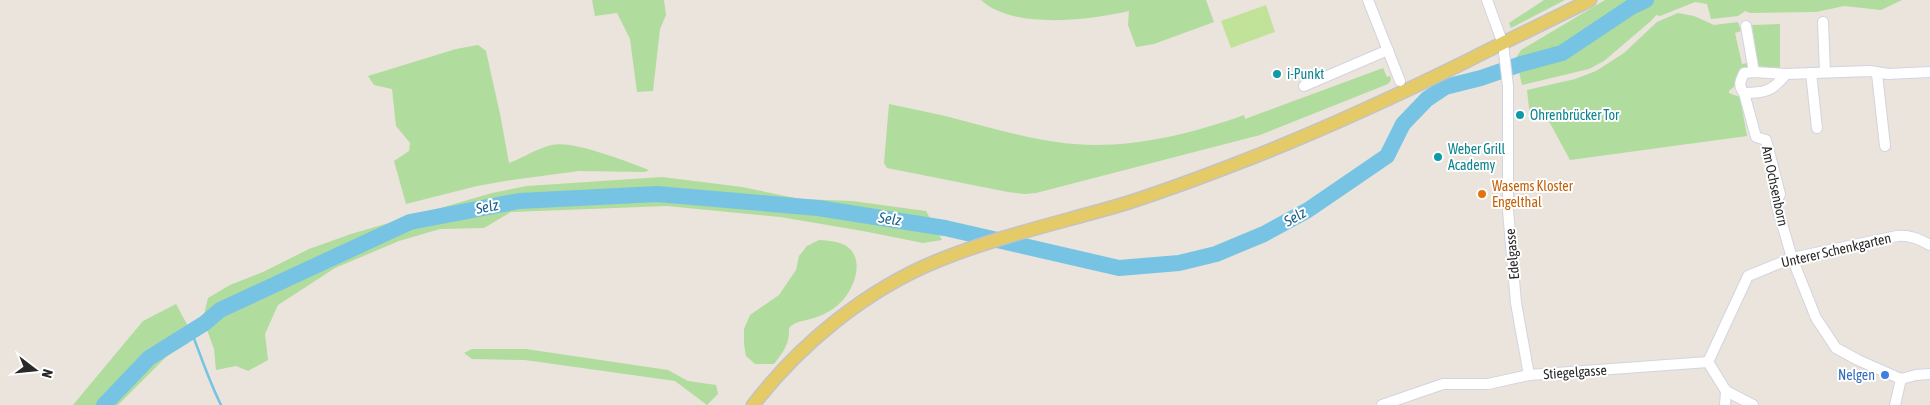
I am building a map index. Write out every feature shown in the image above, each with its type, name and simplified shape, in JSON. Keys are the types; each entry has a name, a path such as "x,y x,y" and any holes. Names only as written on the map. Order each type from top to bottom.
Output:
{"main road":[{"path":"756,401 809,344 847,313 894,282 937,261 984,243 1166,190 1279,147 1359,113 1590,0"}],"street":[{"path":"1368,0 1400,81"},
{"name":"Edelgasse","path":"1488,0 1503,44 1508,86 1508,210 1516,302 1529,375"},
{"path":"1823,22 1825,72"},
{"path":"1746,26 1754,72 1786,74 1870,71 1878,74 1930,72"},
{"path":"1304,86 1388,50"},
{"name":"Am Ochsenborn","path":"1754,72 1744,73 1740,87 1744,93 1756,137 1766,140 1780,194 1776,203 1792,258"},
{"path":"1811,73 1817,128"},
{"path":"1744,93 1755,93 1772,89 1777,86 1786,74"},
{"path":"1878,74 1885,146"},
{"name":"Unterer Schenkgarten","path":"1708,362 1748,276 1792,258 1897,236 1907,235 1920,239 1930,245"},
{"path":"1792,258 1816,318 1836,348 1901,379 1930,374"},
{"path":"1708,362 1726,391 1753,405"},
{"name":"Stiegelgasse","path":"1382,405 1443,384 1488,384 1529,375 1708,362"},
{"path":"1895,405 1901,379"},
{"path":"1725,405 1726,391"}],"green space":[{"path":"592,0 664,0 666,15 660,29 653,91 637,92 630,39 617,13 595,16"},
{"path":"981,0 1206,0 1214,22 1154,44 1136,47 1128,25 1129,11 1073,19 1032,19 1012,16 995,9"},
{"path":"1544,0 1565,0 1511,28 1509,23"},
{"path":"1605,0 1902,0 1881,10 1844,6 1816,12 1750,13 1745,11 1738,16 1711,19 1707,4 1695,2 1660,16 1656,15 1604,61 1589,69 1522,85 1516,58 1521,50"},
{"path":"1266,5 1275,32 1231,48 1221,21"},
{"path":"1678,13 1694,16 1714,25 1738,22 1741,31 1735,33 1742,64 1748,63 1749,67 1729,93 1740,97 1747,136 1570,160 1545,114 1530,117 1527,90 1575,79 1596,71 1624,53 1657,22"},
{"path":"1780,24 1780,69 1763,69 1758,65 1752,25"},
{"path":"478,45 486,51 509,163 541,148 561,144 600,153 649,170 645,172 579,171 505,181 406,204 394,161 409,151 410,143 396,126 392,89 374,85 368,76 456,49"},
{"path":"1383,68 1387,77 1390,76 1391,80 1388,84 1260,135 1036,193 1008,192 887,168 884,163 889,104 1038,139 1095,145 1133,143 1208,127 1244,115 1245,119"},
{"path":"662,177 742,187 800,199 852,201 926,211 942,240 923,243 780,217 667,206 511,212 484,228 440,229 399,241 335,268 278,305 265,334 268,360 248,371 236,366 216,370 214,349 203,319 208,298 230,285 263,272 309,249 351,234 492,193 527,186"},
{"path":"819,240 840,243 848,247 855,256 855,278 849,292 838,305 826,313 795,323 789,328 785,347 774,364 755,364 746,356 744,344 744,329 750,315 779,295 796,270 799,256 807,246"},
{"path":"176,304 189,328 188,343 167,356 118,405 73,405 143,321"},
{"path":"472,349 526,349 668,370 688,381 716,385 718,394 707,405 675,381 525,360 472,359 464,353"}],"waterway":[{"name":"Selz","path":"104,405 149,358 205,323 220,310 410,222 519,201 657,194 818,208 945,228 1119,268 1179,263 1216,254 1264,234 1308,210 1387,156 1403,124 1427,99 1445,87 1562,53 1631,7 1646,0"},
{"path":"191,331 221,405"}],"place":[{"name":"i-Punkt","path":"1277,74"},
{"name":"Ohrenbrücker Tor","path":"1520,115"},
{"name":"Weber Grill Academy","path":"1438,157"},
{"name":"Wasems Kloster Engelthal","path":"1482,194"},
{"name":"Nelgen","path":"1885,375"}]}
